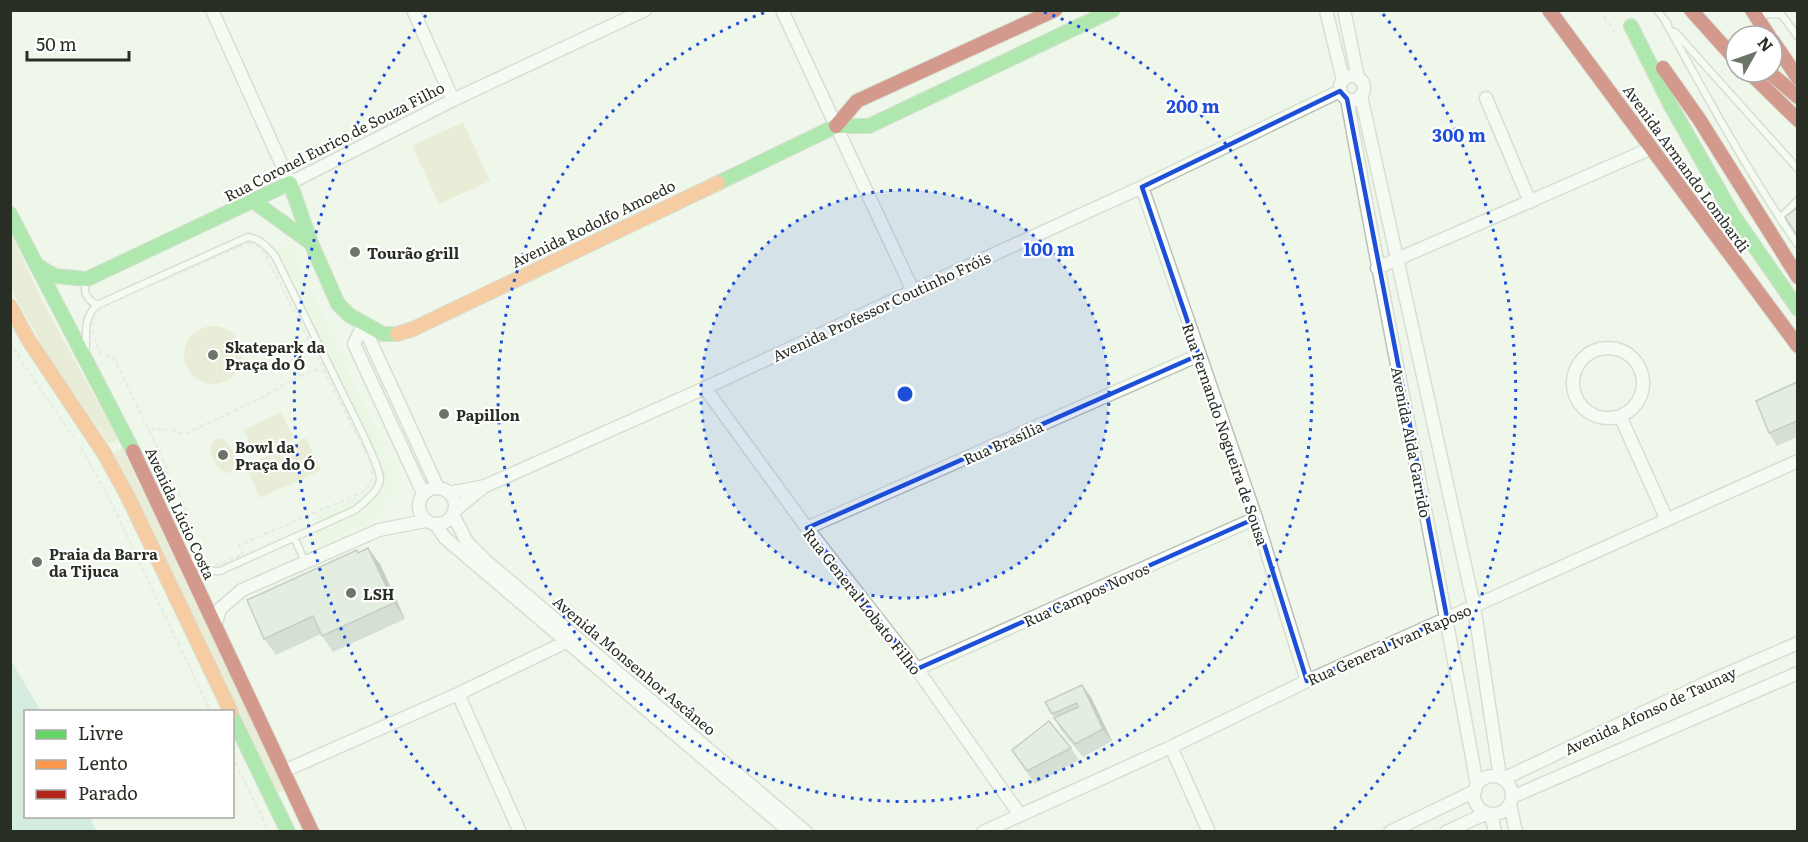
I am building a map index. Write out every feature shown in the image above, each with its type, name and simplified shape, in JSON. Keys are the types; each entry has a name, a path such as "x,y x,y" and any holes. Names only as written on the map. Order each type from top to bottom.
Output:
{"main road":[{"name":"Avenida Rodolfo Amoedo","path":"363,325 383,334 397,334 413,329 836,126 857,101 1055,10"},
{"name":"Avenida Rodolfo Amoedo","path":"836,126 869,126 1113,10"},
{"name":"Avenida Armando Lombardi","path":"1549,10 1797,346"},
{"path":"1690,10 1724,47"},
{"path":"1699,10 1724,32"},
{"name":"Avenida Armando Lombardi","path":"1797,277 1686,99 1628,22 1671,106 1733,215 1797,309"},
{"path":"1784,58 1797,78"},
{"path":"1761,84 1797,120"},
{"path":"1782,84 1797,97"},
{"name":"Rua Coronel Eurico de Souza Filho","path":"87,279 290,183"},
{"path":"290,183 311,243 338,304 363,325"},
{"path":"253,201 311,243"},
{"name":"Avenida Lúcio Costa","path":"10,214 128,440 312,831"},
{"path":"36,265 55,276 87,279"},
{"path":"10,306 28,339 104,453 128,496 231,710"},
{"path":"234,717 288,831"}],"street":[{"path":"212,10 290,183"},
{"path":"413,10 453,100"},
{"name":"Rua Coronel Eurico de Souza Filho","path":"290,183 453,100 645,10"},
{"path":"782,10 913,291"},
{"name":"Avenida Alda Garrido","path":"1326,10 1447,618 1476,788"},
{"path":"1344,10 1358,78 1353,76 1343,90 1357,99 1361,96"},
{"name":"Avenida Alda Garrido","path":"1358,78 1364,86 1361,96 1399,259 1474,606 1501,778"},
{"name":"Avenida Professor Coutinho Fróis","path":"453,513 485,486 705,388 1142,187 1343,90"},
{"path":"1486,98 1530,202"},
{"path":"1377,268 1652,148"},
{"name":"Rua Fernando Nogueira de Sousa","path":"1142,187 1256,518 1307,681"},
{"path":"215,626 220,609 242,590 379,530 446,522 453,513 454,502 443,490 363,325"},
{"path":"363,325 354,344 423,493 418,504 421,516 431,523"},
{"path":"1602,349 1616,349 1627,354 1637,363 1642,375 1643,387 1639,400 1632,410 1620,416 1608,418 1595,416 1584,409 1577,398 1573,386 1575,373 1590,353 1602,349"},
{"name":"Rua Brasília","path":"807,528 1199,355"},
{"name":"Rua General Lobato Filho","path":"705,388 807,528 917,669 1020,815"},
{"path":"1620,416 1667,520"},
{"name":"Rua General Ivan Raposo","path":"983,831 1171,747 1307,681 1797,461"},
{"name":"Avenida Professor Coutinho Fróis","path":"443,490 485,486"},
{"path":"423,493 443,490"},
{"name":"Avenida Monsenhor Ascâneo","path":"453,513 467,542 475,551 571,639 790,831"},
{"name":"Rua Campos Novos","path":"917,669 1256,518"},
{"name":"Avenida Monsenhor Ascâneo","path":"431,523 446,538 806,831"},
{"path":"284,771 458,694 571,639"},
{"name":"Avenida Afonso de Taunay","path":"1501,778 1797,643"},
{"name":"Avenida Afonso de Taunay","path":"1511,800 1797,673"},
{"path":"458,694 520,831"},
{"path":"1171,747 1209,831"},
{"path":"1390,831 1476,788 1487,777 1501,778 1512,790 1511,800 1516,831"},
{"path":"1476,788 1477,804 1489,813 1495,831"},
{"path":"1446,831 1489,813 1505,810 1511,800"}],"lane":[{"path":"1657,10 1711,75 1797,169"},
{"path":"1754,13 1781,12 1797,37"},
{"path":"1665,21 1797,245"},
{"path":"1782,222 1782,216 1797,200"},
{"path":"86,356 87,320 97,305 248,237 261,242 275,256 365,439 380,478 376,490 355,510 220,571 210,572 181,552"},
{"path":"87,279 84,285 87,297 97,305"},
{"path":"294,537 305,562"}],"path":[{"path":"249,243 262,248 372,466 370,485 363,492 239,545 243,554 214,566 199,558 181,521 186,509 176,486 167,491 160,476 169,472 149,429 114,358 101,354 93,336 94,316 101,307 242,244 249,243"},
{"path":"10,342 80,446 103,487 211,710"},
{"path":"149,429 187,433 322,367"},
{"path":"234,760 269,831"}],"highlighted area":[{"path":"1340,91 1347,99 1447,618 1307,681 1256,518 917,669 807,528 1199,355 1142,187"}],"shaded area":[{"path":"463,122 490,181 439,204 412,146"},
{"path":"11,234 44,304 118,439 109,444 46,352 11,290"},
{"path":"290,244 393,468 395,491 381,509 365,524 320,543 314,517 365,494 373,486 375,476 371,459 269,254"},
{"name":"Skatepark da Praça do Ó","path":"213,326 224,328 237,339 242,355 240,366 229,379 213,384 202,382 189,371 184,355 186,344 197,331"},
{"path":"281,412 294,439 256,457 244,430"},
{"name":"Bowl da Praça do Ó","path":"222,438 234,454 233,469 230,473 219,468 212,456 212,444 215,440"},
{"path":"306,438 321,470 260,498 246,466"},
{"path":"122,448 284,790 278,793 134,491 113,453"}],"water":[{"path":"10,659 40,710 24,710 24,818 90,818 96,831 11,831"}],"building":[{"path":"1797,208 1797,235 1785,217"},
{"path":"1797,382 1797,421 1769,433 1756,401"},
{"name":"LSH","path":"368,548 394,603 322,636 313,616 264,639 247,600 357,550 358,553"},
{"path":"1082,685 1103,729 1075,744 1054,718 1078,707 1077,703 1052,714 1045,702"},
{"path":"1049,721 1071,748 1027,771 1012,750"}],"traffic: fast":[{"path":"718,183 836,126 869,126 1113,10"},
{"path":"1631,26 1671,106 1733,215 1798,309"},
{"path":"36,265 55,276 87,279 290,183 311,243 338,304 349,315 383,334 397,334"},
{"path":"253,201 311,243"},
{"path":"10,214 133,451"},
{"path":"234,720 288,832"}],"traffic: slow":[{"path":"397,334 413,329 718,183"},
{"path":"10,306 28,339 104,453 128,497 230,710"}],"traffic: jam":[{"path":"836,126 857,101 1055,10"},
{"path":"1549,10 1798,346"},
{"path":"1691,10 1724,47"},
{"path":"1752,10 1761,24"},
{"path":"1784,58 1798,78"},
{"path":"1663,68 1699,119 1798,277"},
{"path":"1761,84 1798,120"},
{"path":"1783,84 1798,97"},
{"path":"133,451 312,832"}],"place":[{"name":"Tourão grill","path":"355,252"},
{"name":"Skatepark da Praça do Ó","path":"213,355"},
{"name":"Papillon","path":"444,414"},
{"name":"Bowl da Praça do Ó","path":"223,455"},
{"name":"Praia da Barra da Tijuca","path":"37,562"},
{"name":"LSH","path":"351,593"}]}
